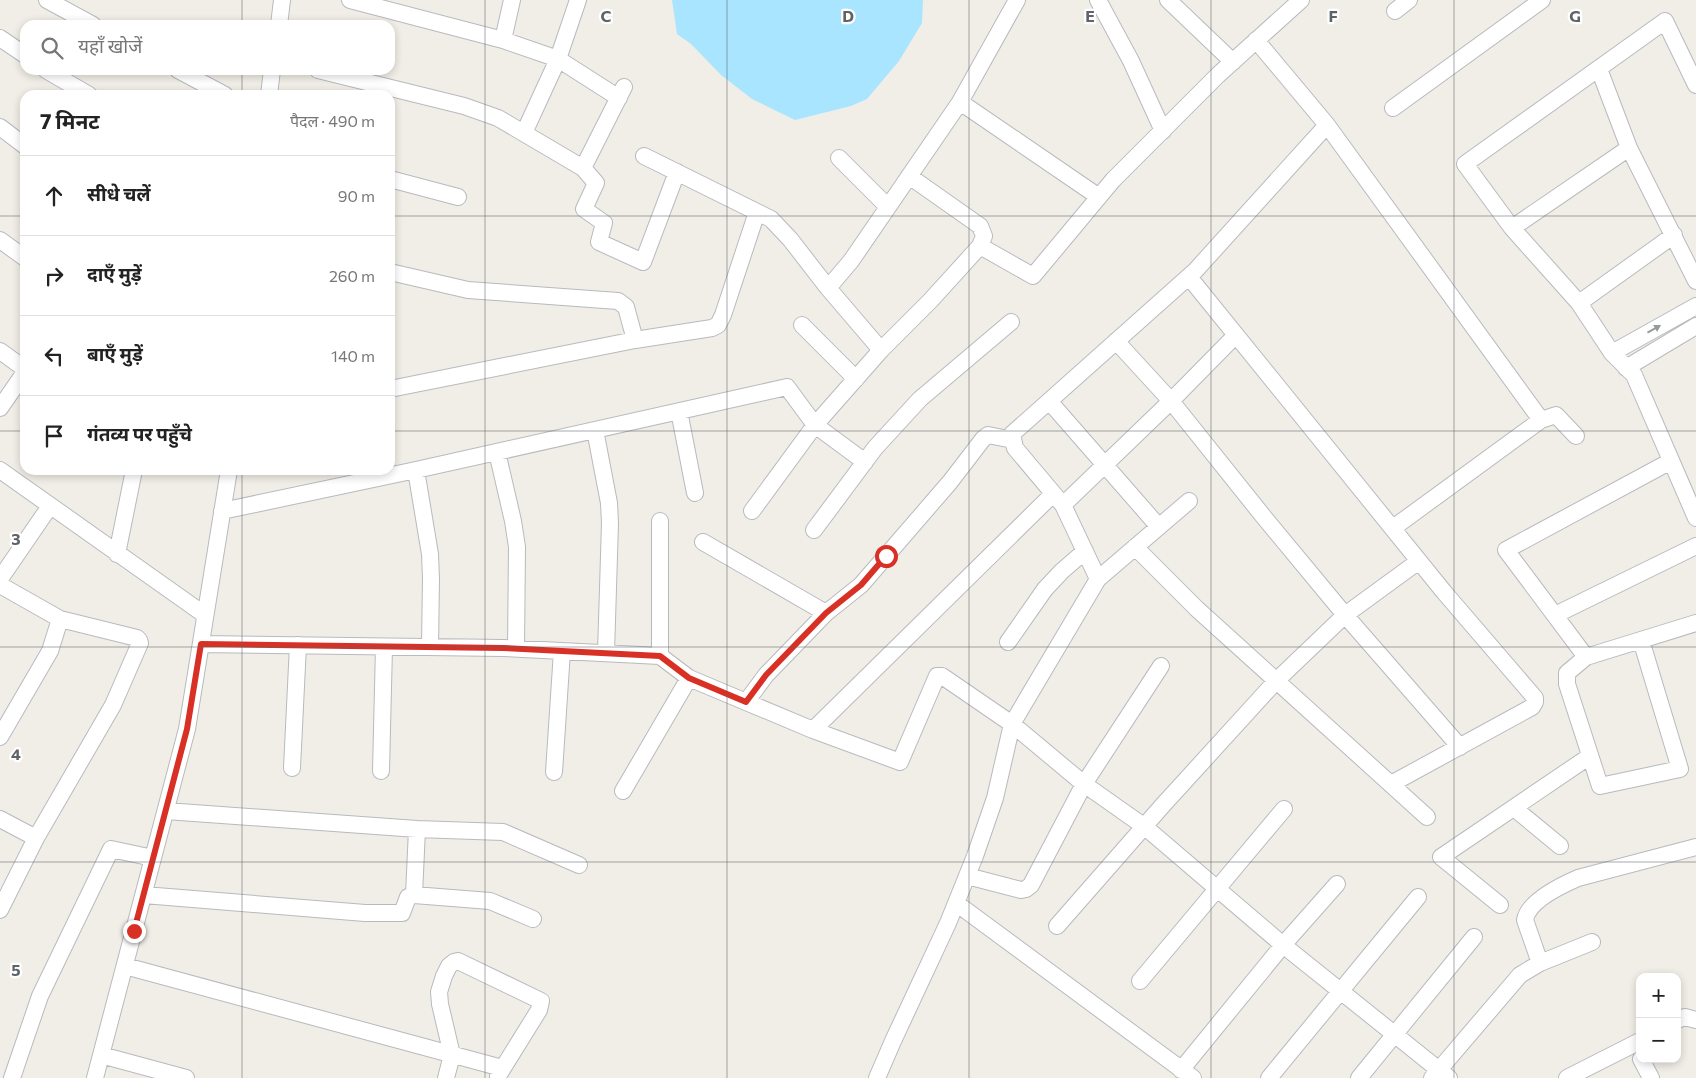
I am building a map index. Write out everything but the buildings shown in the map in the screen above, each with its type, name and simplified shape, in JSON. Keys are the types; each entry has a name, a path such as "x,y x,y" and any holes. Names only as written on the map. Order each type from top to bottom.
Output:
{"street":[{"path":"47,0 84,20"},
{"path":"279,20 282,0"},
{"path":"350,0 407,7 558,60 622,92 584,168"},
{"path":"503,40 512,0"},
{"path":"524,133 558,60 578,0"},
{"path":"828,288 851,261 960,102 1017,0"},
{"path":"1098,0 1131,61 1162,131"},
{"path":"1168,0 1233,62"},
{"path":"1394,11 1409,0"},
{"path":"1393,108 1542,0"},
{"path":"980,246 1034,276 1113,180 1292,3"},
{"path":"1696,85 1665,22 1465,164 1512,228 1579,304 1612,353 1634,375 1696,518"},
{"path":"0,38 20,52"},
{"path":"1256,40 1328,126 1542,420"},
{"path":"1599,68 1629,148 1696,280"},
{"path":"55,75 80,90"},
{"path":"187,75 216,90"},
{"path":"270,90 271,75"},
{"path":"338,75 464,106 498,118 584,168 596,183 584,209 604,223 599,242 643,262 677,172"},
{"path":"960,102 1099,197"},
{"path":"1098,579 1058,499 1015,448 1012,434 1189,277 1328,126"},
{"path":"0,127 20,142"},
{"path":"1512,228 1629,148"},
{"path":"644,156 772,219 881,350"},
{"path":"839,158 888,207"},
{"path":"752,511 815,425 881,350 931,300 980,246 984,236 980,226 909,176"},
{"path":"395,180 458,198"},
{"path":"395,388 635,340 712,328 718,325 723,315 757,212"},
{"path":"1579,304 1674,236"},
{"path":"0,240 20,254"},
{"path":"395,273 468,290 618,300 626,307 635,340"},
{"path":"1189,277 1419,561 1535,698 1532,707 1391,784"},
{"path":"1612,353 1696,306"},
{"path":"814,530 875,448 920,399 1011,322"},
{"path":"802,325 856,379"},
{"path":"1626,368 1696,326"},
{"path":"813,730 1058,499 1104,466 1236,335"},
{"path":"1116,341 1171,401 1262,516 1345,616 1460,747"},
{"path":"0,351 20,366"},
{"path":"0,408 20,378"},
{"path":"395,474 787,387 815,425 865,462"},
{"path":"1049,402 1159,527"},
{"path":"679,411 695,493"},
{"path":"1393,528 1542,420 1556,415 1576,436"},
{"path":"595,430 609,503 606,653"},
{"path":"746,702 766,675 826,613 861,585 950,482 983,439 988,435 1013,440"},
{"path":"497,452 517,547 516,648"},
{"path":"1586,657 1506,550 1671,461"},
{"path":"0,470 205,615"},
{"path":"416,470 430,554 430,647"},
{"path":"117,554 133,475"},
{"path":"95,1078 187,729 227,475"},
{"path":"222,511 392,475"},
{"path":"877,1078 967,876 994,798 1012,724 1098,579 1189,501"},
{"path":"0,579 50,506"},
{"path":"660,521 660,656"},
{"path":"703,542 826,613"},
{"path":"1555,614 1696,546"},
{"path":"1134,547 1198,609 1427,817"},
{"path":"1008,642 1045,589 1085,551"},
{"path":"1057,926 1277,680 1345,616 1419,561"},
{"path":"0,585 60,619 134,637 140,642 113,705 36,838 0,910"},
{"path":"0,738 50,650 60,619"},
{"path":"1641,640 1680,769 1600,786 1567,684 1567,673 1586,657 1641,640 1696,623"},
{"path":"201,644 516,648 660,656 689,678 813,730 900,762 937,676 942,676 1012,724 1084,784 1145,827 1283,945 1395,1034 1440,1075 1520,975 1540,963 1592,942"},
{"path":"292,768 298,645"},
{"path":"381,771 384,647"},
{"path":"554,772 562,651"},
{"path":"967,876 1014,889 1026,889 1035,880 1084,784 1161,666"},
{"path":"623,791 689,678"},
{"path":"1500,905 1441,857 1590,756"},
{"path":"1514,808 1560,846"},
{"path":"1140,981 1284,809"},
{"path":"166,811 417,829 504,832 579,865"},
{"path":"0,819 36,838"},
{"path":"414,895 417,829"},
{"path":"1540,963 1526,925 1526,917 1530,909 1545,896 1562,885 1578,878 1696,847"},
{"path":"12,1078 40,996 111,849 153,858"},
{"path":"956,903 1187,1074 1283,945 1337,884"},
{"path":"144,896 402,913 408,897 414,895 490,901 533,919"},
{"path":"1269,1078 1418,897"},
{"path":"1360,1078 1474,937"},
{"path":"125,966 452,1055 499,1073 539,1010 541,1001 458,961 449,966 440,992 440,1004 452,1055 446,1078"},
{"path":"1681,1018 1685,1017 1696,1020"},
{"path":"1567,1078 1636,1051"},
{"path":"101,1055 186,1078"},
{"path":"1645,1063 1651,1078"}],"water":[{"path":"672,0 923,0 922,23 899,61 867,99 851,106 795,120 752,99 721,75 691,44 677,34"}],"route":[{"path":"134,931 187,729 201,644 503,648 660,656 689,678 746,702 766,675 826,613 861,585 886,556"}]}
